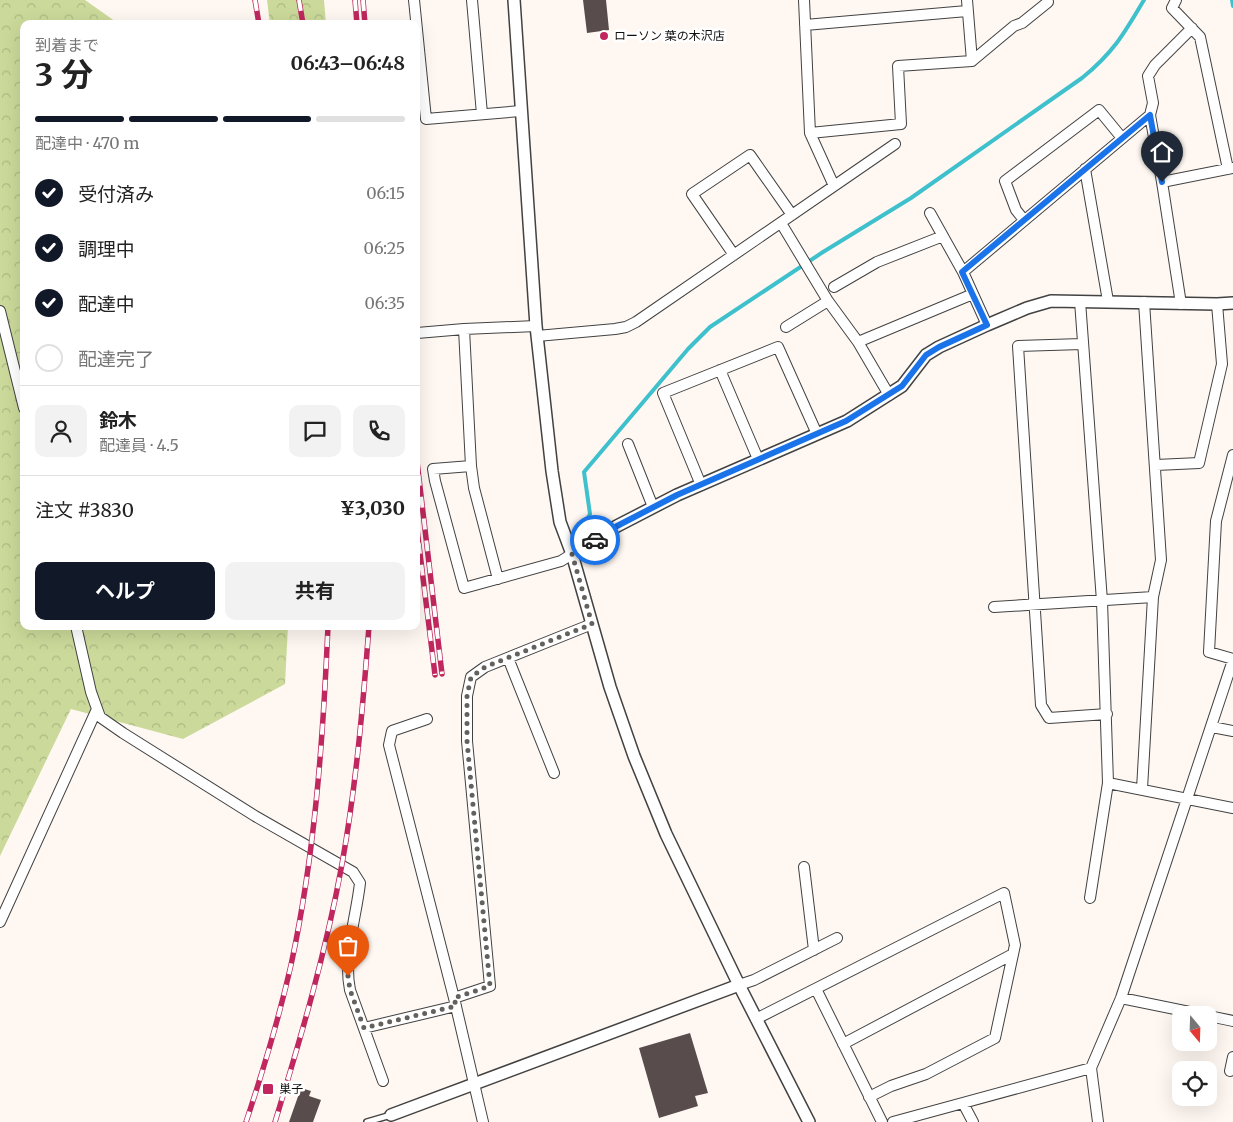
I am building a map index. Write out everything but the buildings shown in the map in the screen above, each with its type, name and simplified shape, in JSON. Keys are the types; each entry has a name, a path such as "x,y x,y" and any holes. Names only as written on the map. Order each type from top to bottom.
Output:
{"street":[{"path":"414,0 416,20"},
{"path":"472,0 482,114"},
{"path":"514,0 536,331 552,471 560,522 572,554 610,687 634,756 666,834 739,985 809,1122"},
{"path":"804,0 810,133 834,186"},
{"path":"1162,182 1231,168 1200,36 1172,8 1176,0"},
{"path":"810,133 900,124 898,66 972,61 1048,2"},
{"path":"805,25 967,5 972,61"},
{"path":"1181,304 1150,115 1153,103 1148,76 1155,65 1192,28"},
{"path":"420,60 426,119 521,111"},
{"path":"1024,220 1016,210 1005,181 1099,110 1122,138"},
{"path":"962,272 1150,115"},
{"path":"420,333 464,329 536,331 626,327 734,256 895,144"},
{"path":"734,256 692,194 750,156 792,214"},
{"path":"1086,169 1108,301"},
{"path":"930,213 962,272 987,325"},
{"path":"781,223 828,301 858,342 890,394"},
{"path":"834,287 877,262 943,236"},
{"path":"858,342 973,294"},
{"path":"786,327 828,301"},
{"path":"472,466 433,469 464,588 561,561 617,526 653,507 846,421 902,386 926,355 939,347 1027,308 1051,301 1181,304 1233,303"},
{"path":"1080,301 1102,600 1107,714 1108,783 1090,898"},
{"path":"1142,789 1153,597 1161,560 1144,302"},
{"path":"1156,464 1199,463 1222,364 1217,304"},
{"path":"0,311 20,392"},
{"path":"464,329 474,488 498,579"},
{"path":"1082,344 1018,346 1041,705 1049,718 1107,714"},
{"path":"700,485 663,393 778,347 817,434"},
{"path":"720,370 758,459"},
{"path":"628,444 653,507"},
{"path":"1098,1122 1091,1068 1121,998 1233,659 1209,652 1216,521 1233,455"},
{"path":"994,607 1153,597"},
{"path":"364,1028 455,1002 490,986 467,741 467,696 471,677 485,667 592,624"},
{"path":"77,630 91,692 100,716 123,733 209,788 353,872 360,884 348,960 350,990 383,1081"},
{"path":"508,658 554,773"},
{"path":"0,922 97,709"},
{"path":"427,719 392,731 389,745 455,1002 483,1122"},
{"path":"1212,727 1233,732"},
{"path":"1108,783 1233,808"},
{"path":"804,867 814,950"},
{"path":"756,1019 1004,893 1015,945 995,1038 926,1074 891,1086 869,1097"},
{"path":"388,1118 754,980 837,938"},
{"path":"843,1044 1013,954"},
{"path":"816,989 882,1122"},
{"path":"1121,998 1172,1008"},
{"path":"1218,1018 1233,1021"},
{"path":"1230,1071 1233,1057"},
{"path":"892,1122 1091,1068"},
{"path":"963,1104 973,1122"}],"lane":[{"path":"367,1122 388,1118"}],"green space":[{"path":"0,0 85,0 113,20 20,20 20,630 288,630 285,684 183,739 71,709 0,856"},
{"path":"267,0 324,0 326,20 270,20"}],"waterway":[{"path":"575,541 590,514 584,472 688,349 710,327 823,252 911,198 1082,78 1110,51 1144,0"},
{"path":"1232,0 1233,6"}],"railway":[{"path":"255,0 258,20"},
{"path":"299,0 302,20"},
{"path":"355,0 357,20"},
{"path":"363,0 365,20"},
{"path":"420,487 442,674"},
{"path":"420,553 435,675"},
{"path":"246,1122 265,1064 291,965 306,881 317,797 328,630"},
{"path":"275,1122 321,962 336,897 351,805 369,630"}],"way so far":[{"path":"348,976 350,990 364,1028 456,1006 454,998 490,986 467,741 467,696 471,677 485,667 592,624 572,554 595,540"}],"place":[{"name":"ローソン 葉の木沢店","path":"604,36"},
{"name":"巣子","path":"268,1089"}],"route":[{"path":"595,540 617,526 677,495 846,421 902,386 926,355 987,325 962,272 1150,115 1162,182"}]}
